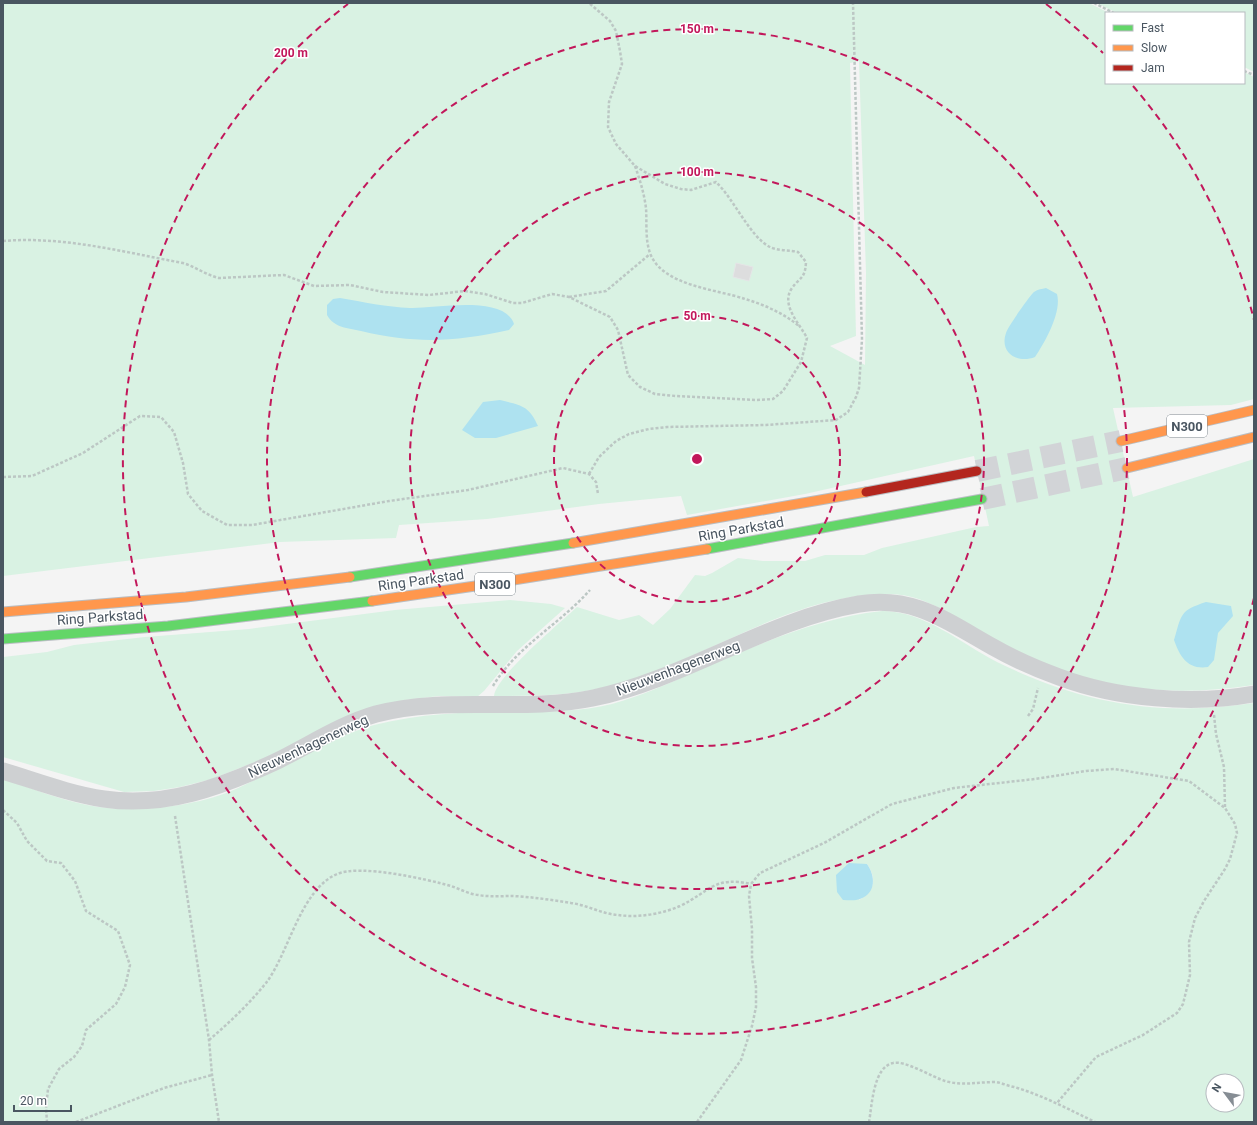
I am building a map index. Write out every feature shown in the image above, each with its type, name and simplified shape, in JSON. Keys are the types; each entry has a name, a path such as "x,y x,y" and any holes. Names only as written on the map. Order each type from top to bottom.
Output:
{"highway":[{"name":"N300","path":"1121,441 1254,410"},
{"name":"N300","path":"1127,468 1254,437"},
{"name":"Ring Parkstad","path":"3,612 184,597 379,573 602,539 764,512 977,472"},
{"name":"Ring Parkstad","path":"3,639 189,624 379,601 576,571 772,538 982,499"}],"street":[{"name":"Nieuwenhagenerweg","path":"3,771 80,794 107,800 136,801 172,799 206,790 238,779 351,723 371,716 397,709 419,706 552,702 590,699 621,691 660,678 738,644 820,613 858,604 882,601 916,607 949,622 1016,658 1058,677 1088,687 1109,692 1161,697 1217,697 1254,694"}],"path":[{"path":"3,242 29,239 98,246 192,265 210,276 219,278 284,275 314,286 350,285 383,292 429,295 465,291 485,294 513,303 522,304 552,294 569,297 610,317 618,330 628,375 640,387 655,394 676,396 757,400 773,399 783,391 801,362 807,338 789,307 788,297 791,289 803,277 806,262 803,256 798,252 771,248 759,238 728,193 716,182 691,190 681,189 665,184 635,166 616,144 608,127 609,102 622,64 616,31 610,21 588,3"},
{"path":"589,474 600,456 616,441 630,434 667,427 766,425 836,420 848,412 852,406 859,388 862,339 853,3"},
{"path":"1094,3 1112,12"},
{"path":"1245,70 1254,75"},
{"path":"635,166 642,186 650,254 658,264 673,278 693,286 720,291 765,306 789,318 802,328"},
{"path":"569,297 606,291 650,254"},
{"path":"3,477 32,476 83,453 140,416 161,417 174,432 183,463 188,494 202,511 226,525 252,525 389,501 468,490 563,468 589,474 596,482 598,494"},
{"path":"483,704 498,677 592,587"},
{"path":"1217,697 1218,703 1214,719 1224,767 1225,808"},
{"path":"1028,716 1033,709 1036,699"},
{"path":"697,1122 741,1060 756,1007 756,986 752,958 752,929 748,896 751,884 760,873 824,843 892,804 954,788 1035,779 1086,770 1114,769 1189,781 1225,808 1235,824 1237,833 1234,846 1225,869 1204,900 1196,918 1189,942 1190,975 1183,1004 1177,1013 1143,1035 1096,1057 1057,1103"},
{"path":"172,799 209,1040 212,1075 219,1122"},
{"path":"3,810 17,823 27,841 47,861 61,863 76,881 86,911 118,931 130,965 125,987 116,1004 86,1030 82,1046 74,1058 59,1069 48,1089 46,1108 47,1122"},
{"path":"209,1040 228,1024 266,983 280,961 302,910 324,883 336,874 350,871 386,874 422,879 477,895 514,896 573,903 617,915 647,916 680,906 709,888 727,880 751,884"},
{"path":"869,1122 877,1079 883,1069 893,1063 904,1064 931,1076 960,1084 997,1082 1025,1090 1057,1103 1095,1122"},
{"path":"76,1122 164,1088 212,1075"}],"green space":[{"path":"3,3 1083,3 1091,4 1107,12 1105,12 1105,84 1245,84 1245,72 1254,77 1254,399 1231,405 1113,408 1133,497 1254,459 1254,685 1187,691 1156,690 1096,680 1067,672 1005,646 935,606 905,595 890,594 854,597 819,604 785,615 651,673 602,688 571,693 525,696 494,696 497,687 517,663 577,607 619,620 639,615 653,625 670,609 695,575 705,576 738,558 763,561 805,561 825,555 864,555 882,548 976,527 989,526 974,456 805,494 687,515 681,496 599,504 487,519 399,525 396,538 280,542 3,576","holes":["859,61 866,273 865,365 830,346 856,336 850,63"]},
{"path":"1097,3 1254,3 1254,72 1245,68 1245,12 1115,12"},
{"path":"510,600 551,604 565,608 517,651 484,691 477,697 439,696 405,700 372,708 265,758 212,779 180,787 154,791 124,792 3,757 3,657 47,652 74,645 145,637 249,629 395,610"},
{"path":"882,611 898,612 913,616 942,629 997,662 1029,676 1060,688 1122,704 1186,708 1219,707 1254,703 1254,1122 3,1122 3,779 66,800 104,808 143,809 183,804 220,795 236,789 322,745 374,725 409,718 445,714 564,711 600,707 654,690 740,652 786,634 833,620","holes":["867,864 870,869 873,884 868,893 859,900"]}],"water":[{"path":"1046,288 1057,294 1057,309 1052,327 1035,357 1029,359 1017,358 1008,351 1005,346 1007,330 1032,294 1037,290"},
{"path":"340,298 410,308 467,305 483,306 497,309 508,315 514,324 509,330 470,337 435,340 400,338 346,328 333,323 327,315 327,305 333,299"},
{"path":"500,400 523,407 535,419 538,426 496,438 475,438 462,430 483,402"},
{"path":"1206,602 1231,606 1233,616 1218,633 1214,660 1208,667 1201,667 1190,664 1182,657 1174,640 1181,619 1186,611"},
{"path":"849,863 867,864 872,873 872,888 866,896 858,900 843,900 837,892 836,875"}],"building":[{"path":"736,263 753,267 749,281 733,277"}],"tunnel":[{"path":"977,471 1121,441"},
{"path":"982,499 1127,468"}],"traffic: fast":[{"path":"707,549 982,499"},
{"path":"350,577 573,543"},
{"path":"3,639 168,626 372,601"}],"traffic: slow":[{"path":"1121,441 1254,410"},
{"path":"1127,468 1254,437"},
{"path":"573,543 866,492"},
{"path":"372,601 707,549"},
{"path":"3,612 186,597 350,577"}],"traffic: jam":[{"path":"866,492 977,471"}]}
